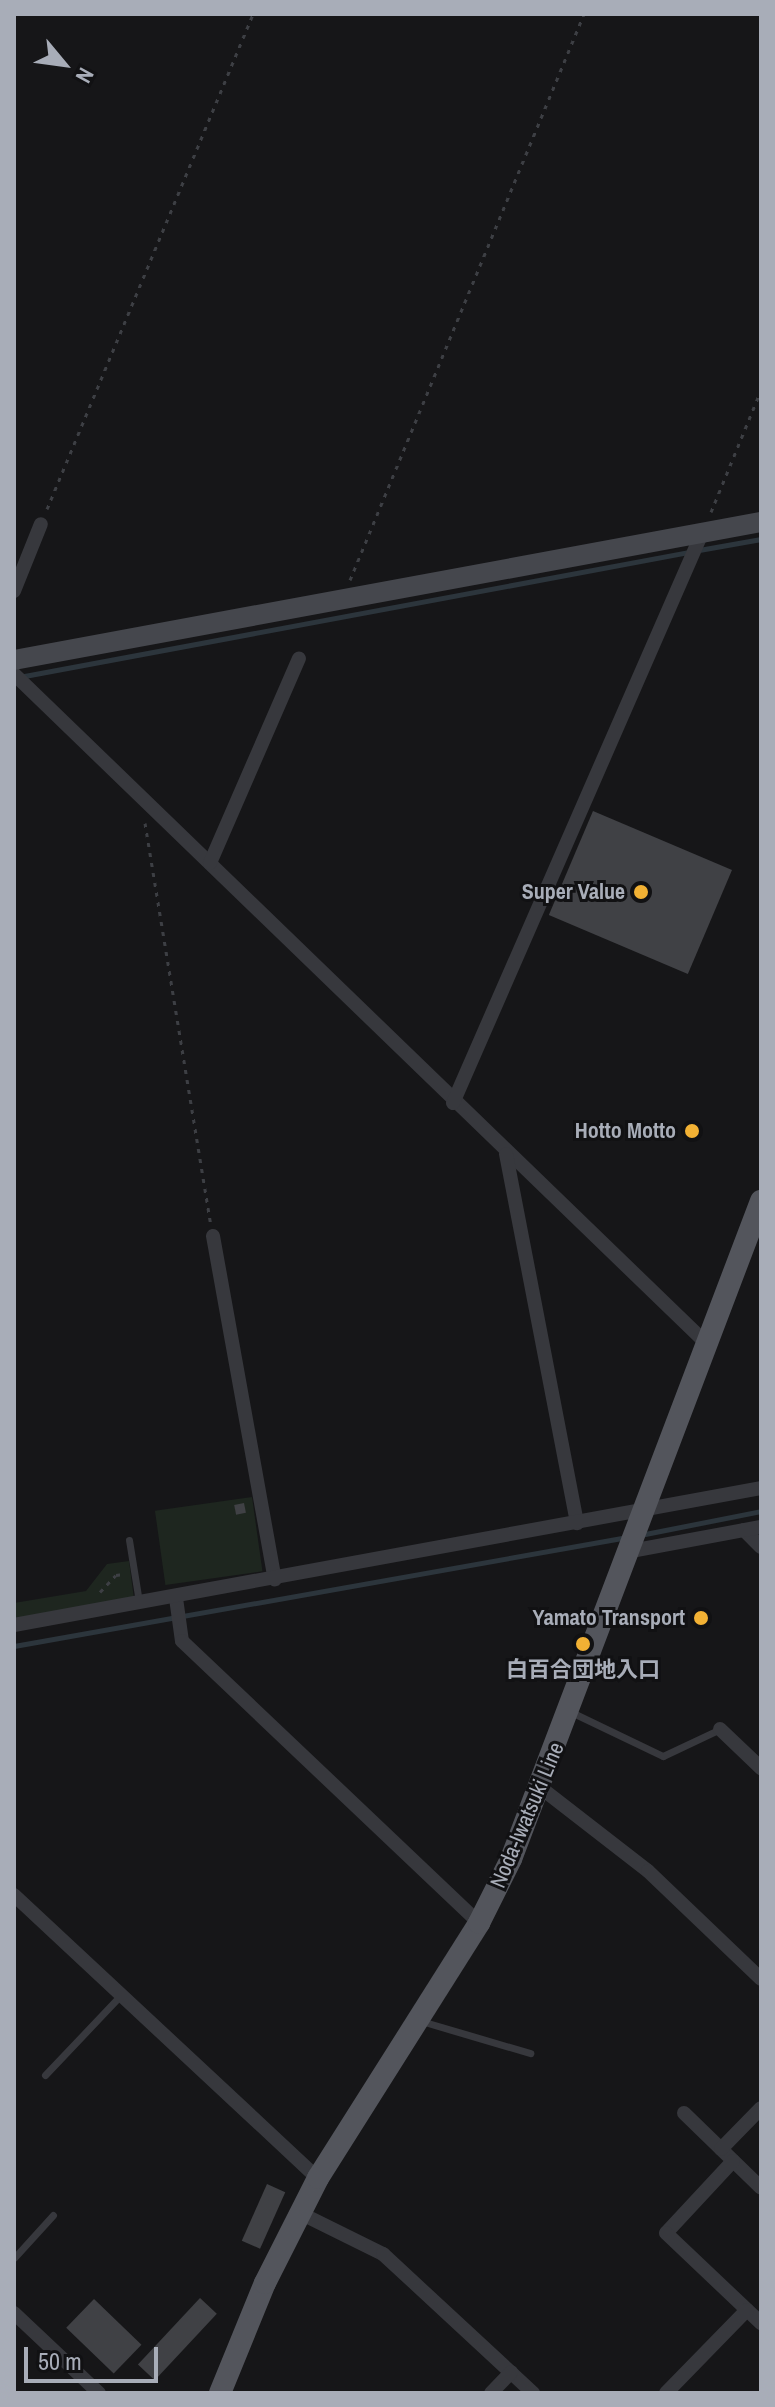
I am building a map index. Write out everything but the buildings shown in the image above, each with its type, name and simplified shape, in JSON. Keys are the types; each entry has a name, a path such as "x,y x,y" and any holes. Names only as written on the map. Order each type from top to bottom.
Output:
{"main road":[{"name":"Noda-Iwatsuki Line","path":"220,2393 318,2178 479,1923 541,1788 761,1201"}],"street":[{"path":"14,660 699,536 761,522"},
{"path":"14,591 41,524"},
{"path":"453,1103 699,536"},
{"path":"210,863 299,658"},
{"path":"19,679 453,1103 707,1344"},
{"path":"506,1154 577,1523"},
{"path":"213,1236 275,1579"},
{"path":"14,1625 176,1598 761,1488"},
{"path":"631,1551 761,1527"},
{"path":"744,1530 761,1547"},
{"path":"176,1598 182,1641 479,1923"},
{"path":"720,1729 760,1764"},
{"path":"541,1788 648,1871 761,1979"},
{"path":"14,1895 318,2178"},
{"path":"721,2149 761,2108"},
{"path":"684,2113 761,2188"},
{"path":"733,2161 666,2233 761,2323"},
{"path":"300,2213 383,2254 533,2393"},
{"path":"666,2393 747,2310"},
{"path":"14,2313 99,2393"},
{"path":"491,2393 511,2372"}],"lane":[{"path":"129,1540 139,1604"},
{"path":"570,1711 663,1756 720,1729"},
{"path":"45,2075 122,1994"},
{"path":"418,2020 530,2053"},
{"path":"14,2258 53,2215"}],"path":[{"path":"41,524 253,14"},
{"path":"342,599 584,14"},
{"path":"699,536 761,390"},
{"path":"141,795 213,1236"},
{"path":"96,1597 116,1575 136,1573"}],"shaded area":[{"path":"252,1497 262,1571 165,1585 155,1511"},
{"path":"129,1561 134,1599 14,1619 14,1603 86,1591 107,1564"}],"waterway":[{"path":"699,550 761,539"},
{"path":"19,677 689,552"},
{"path":"640,1535 761,1511"},
{"path":"14,1646 627,1537"}],"place":[{"name":"Super Value","path":"641,892"},
{"name":"Hotto Motto","path":"692,1131"},
{"name":"Yamato Transport","path":"701,1618"},
{"name":"白百合団地入口","path":"583,1644"}]}
